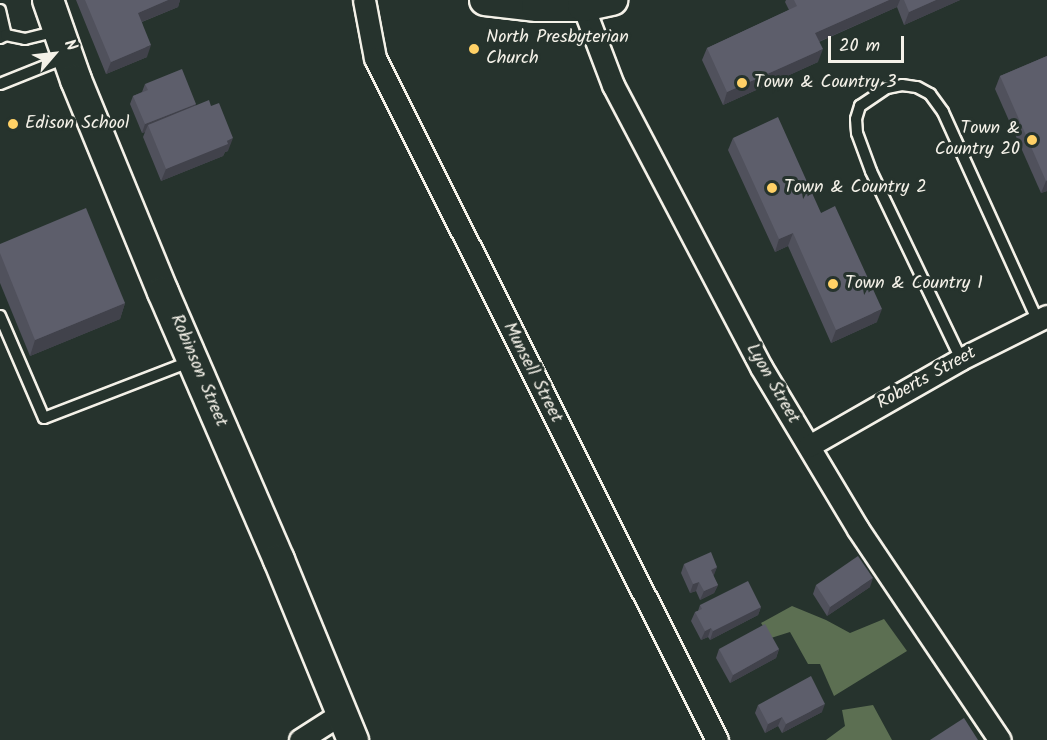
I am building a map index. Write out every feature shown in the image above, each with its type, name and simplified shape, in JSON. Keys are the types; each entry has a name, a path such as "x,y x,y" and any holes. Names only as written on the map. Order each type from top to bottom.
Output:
{"street":[{"name":"Robinson Street","path":"48,0 63,44 193,361 353,740"},
{"name":"Munsell Street","path":"364,0 375,58 717,740"},
{"path":"485,0 537,6 583,6 612,0"},
{"name":"Lyon Street","path":"583,6 613,85 761,367 858,529 1000,740"},
{"name":"Roberts Street","path":"809,446 961,359 1042,319"},
{"path":"300,740 342,713"}],"lane":[{"path":"0,10 3,36 63,44"},
{"path":"0,84 63,44"},
{"path":"961,359 871,171 856,133 856,119 860,106 887,88 902,85 917,87 930,94 943,112 1042,319"},
{"path":"0,316 44,418 193,361"}],"green space":[{"path":"792,606 850,633 884,619 907,651 834,696 820,664 808,664 790,632 771,638 761,623"},
{"path":"873,705 892,740 826,740 845,726 842,710"}],"building":[{"path":"85,0 168,0 138,13 151,45 111,62"},
{"path":"794,0 889,0 815,33 823,49 727,92 707,48 797,6"},
{"path":"904,0 936,0 909,12"},
{"name":"Town & Country 20","path":"1047,56 1047,180 1046,181 1000,76"},
{"path":"182,69 196,104 145,124 133,96 148,90 145,84"},
{"path":"209,100 211,106 219,103 233,138 227,141 228,144 166,169 148,125"},
{"path":"778,117 821,213 835,206 882,309 836,330 793,233 779,239 733,138"},
{"path":"86,208 125,303 35,340 0,253 0,244"},
{"path":"711,552 717,567 711,570 718,585 704,591 699,582 693,584 684,564"},
{"path":"858,556 873,578 830,607 816,585"},
{"path":"748,581 761,607 713,631 711,628 705,631 695,612 702,609 700,605"},
{"path":"765,624 779,649 733,675 719,649"},
{"path":"811,676 825,704 786,724 782,717 768,724 758,705"},
{"path":"964,718 978,740 930,740"}],"place":[{"name":"North Presbyterian Church","path":"474,49"},
{"name":"Town & Country 3","path":"742,83"},
{"name":"Edison School","path":"13,124"},
{"name":"Town & Country 20","path":"1032,140"},
{"name":"Town & Country 2","path":"772,188"},
{"name":"Town & Country 1","path":"833,284"}]}
